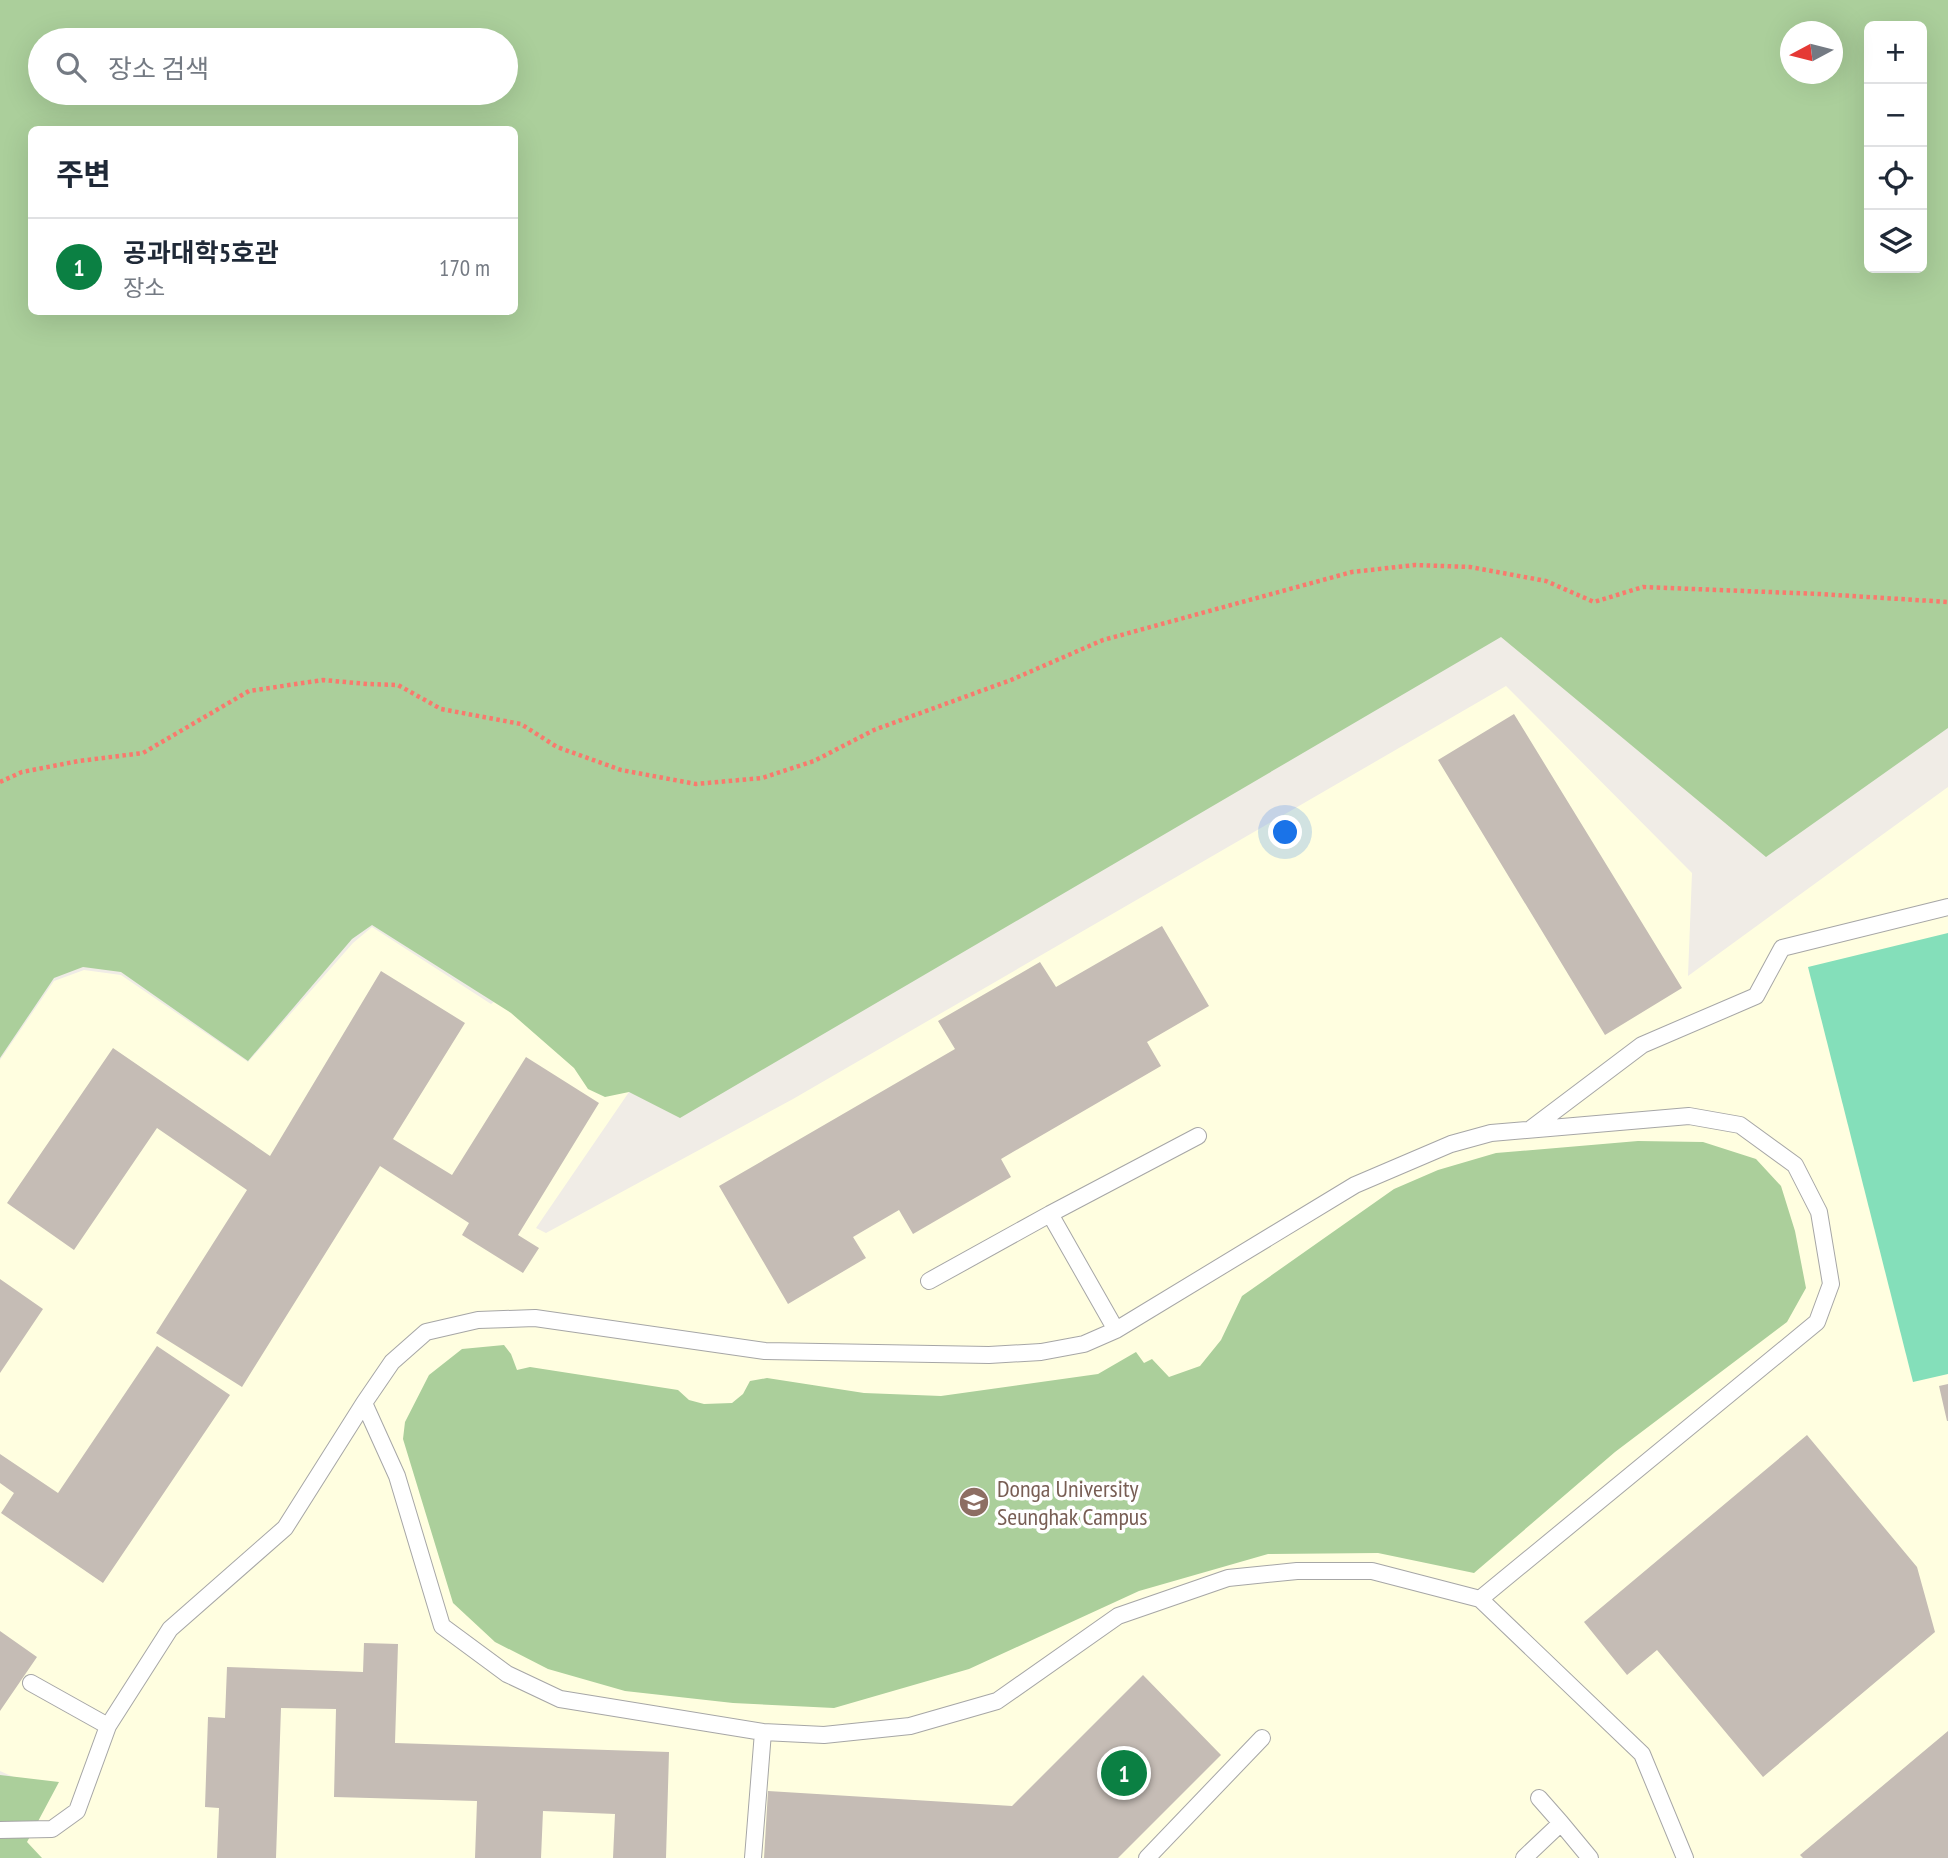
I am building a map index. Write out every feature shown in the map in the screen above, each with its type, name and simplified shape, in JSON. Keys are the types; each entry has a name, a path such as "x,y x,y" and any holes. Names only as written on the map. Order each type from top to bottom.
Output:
{"lane":[{"path":"1532,1128 1642,1045 1756,996 1782,948 1948,907"},
{"path":"0,1830 52,1829 77,1811 108,1726 170,1629 285,1528 392,1363 426,1332 478,1320 535,1318 765,1352 989,1355 1041,1352 1084,1344 1116,1330 1355,1185 1451,1144 1491,1133 1532,1128 1689,1116 1740,1125 1795,1165 1819,1212 1831,1284 1817,1322 1480,1599"},
{"path":"929,1282 1198,1136"},
{"path":"1050,1214 1116,1330"},
{"path":"364,1403 397,1476 442,1626 507,1674 560,1699 763,1732 824,1735 910,1726 997,1701 1118,1616 1228,1578 1297,1571 1372,1571 1480,1599 1642,1754 1685,1858"},
{"path":"31,1683 108,1726"},
{"path":"753,1858 763,1732"},
{"path":"1147,1858 1262,1738"},
{"path":"1539,1798 1590,1858"},
{"path":"1524,1858 1561,1823"}],"path":[{"path":"0,782 22,772 144,753 249,691 323,680 398,685 441,709 520,724 557,747 621,770 696,784 762,778 814,761 874,730 1011,680 1103,640 1352,572 1415,565 1470,567 1546,581 1594,602 1643,587 1948,602"}],"shaded area":[{"name":"Donga University Seunghak Campus","path":"1506,686 1692,873 1688,976 1948,787 1948,1858 25,1858 15,1848 47,1792 0,1771 0,1060 54,981 84,970 121,975 248,1062 353,943 372,927 491,1004 510,991 629,1092 536,1228 546,1233 793,1099"}],"green space":[{"path":"0,0 1948,0 1948,728 1766,857 1501,637 680,1118 629,1092 605,1097 588,1089 574,1068 511,1013 372,925 352,939 248,1061 121,972 83,967 54,978 0,1058"},
{"path":"1948,933 1948,1374 1913,1382 1808,967"},
{"path":"1638,1141 1703,1142 1756,1159 1781,1186 1795,1231 1806,1288 1787,1322 1615,1452 1474,1573 1378,1553 1268,1554 1139,1591 969,1669 834,1708 733,1703 625,1691 548,1669 495,1642 453,1603 403,1439 405,1422 429,1375 462,1349 504,1345 517,1370 530,1367 678,1390 689,1400 704,1404 732,1403 743,1394 750,1381 767,1378 864,1393 941,1396 1098,1374 1136,1352 1144,1363 1152,1359 1169,1377 1200,1366 1221,1340 1242,1296 1394,1189 1438,1170 1496,1153"},
{"path":"0,1775 59,1782 27,1842 42,1858 0,1858"}],"building":[{"path":"1514,714 1682,988 1605,1035 1438,760"},
{"path":"1162,926 1209,1006 1147,1042 1161,1066 1001,1159 1011,1177 913,1234 899,1210 853,1237 866,1258 788,1304 719,1186 955,1049 938,1021 1040,962 1056,987"},
{"path":"381,971 465,1023 393,1139 452,1175 526,1057 599,1103 518,1235 539,1248 523,1273 462,1235 469,1223 380,1166 242,1387 156,1333 247,1190 157,1128 74,1250 7,1203 113,1048 270,1156"},
{"path":"0,1279 43,1309 0,1373"},
{"path":"157,1346 230,1395 103,1583 1,1513 14,1493 0,1483 0,1454 58,1493"},
{"path":"1948,1384 1948,1421 1947,1421 1939,1386"},
{"path":"1807,1435 1917,1567 1935,1632 1763,1777 1657,1650 1627,1675 1584,1622"},
{"path":"0,1631 37,1657 0,1711"},
{"path":"364,1643 398,1644 395,1743 669,1752 666,1858 613,1858 615,1814 543,1811 541,1858 475,1858 477,1801 334,1797 336,1709 281,1708 276,1858 217,1858 219,1808 205,1807 208,1717 225,1718 227,1667 363,1672"},
{"path":"1143,1675 1221,1755 1118,1858 764,1858 768,1791 1012,1806"},
{"path":"1948,1731 1948,1858 1803,1858 1800,1855"}],"place":[{"name":"Donga University Seunghak Campus","path":"974,1502"},
{"name":"공과대학5호관","path":"1124,1773"}]}
